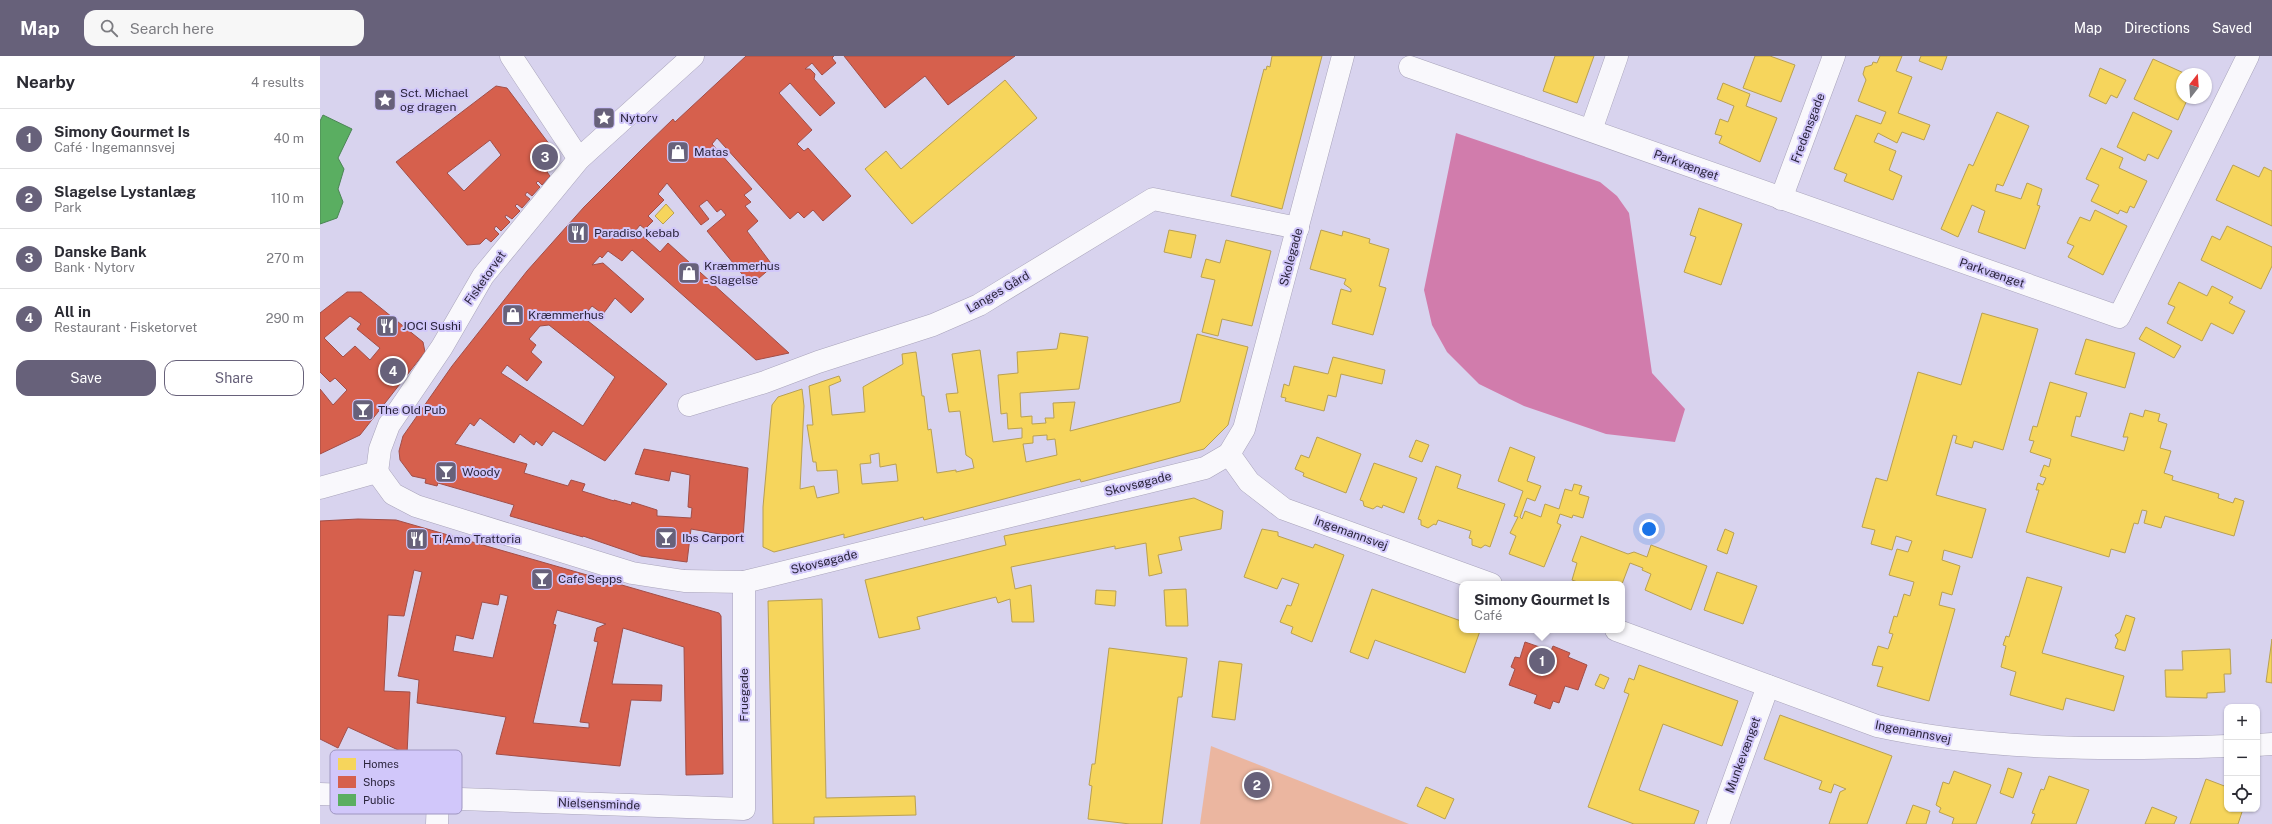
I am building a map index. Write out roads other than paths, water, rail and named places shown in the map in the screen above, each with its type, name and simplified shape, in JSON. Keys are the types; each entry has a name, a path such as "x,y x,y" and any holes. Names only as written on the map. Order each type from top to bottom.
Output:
{"street":[{"path":"511,56 579,158 693,56"},
{"name":"Skolegade","path":"1229,454 1244,429 1343,56"},
{"path":"1591,130 1617,56"},
{"name":"Fredensgade","path":"1781,199 1834,56"},
{"name":"Parkvænget","path":"1410,67 1591,130 1781,199 2120,317 2248,56"},
{"name":"Fisketorvet","path":"378,472 380,449 389,425 442,347 482,276 579,158"},
{"name":"Langes Gård","path":"689,404 765,382 818,362 933,325 978,306 1153,199 1298,228"},
{"name":"Skovsøgade","path":"378,472 394,494 416,506 508,533 632,573 684,581 744,582 1205,468 1229,454"},
{"name":"Ingemannsvej","path":"1229,454 1249,482 1284,508 1483,581"},
{"path":"320,488 378,472"},
{"name":"Fruegade","path":"744,582 744,809"},
{"name":"Ingemannsvej","path":"1624,633 1877,726 1919,735 1965,742 2116,749 2224,746"},
{"name":"Munkevænget","path":"1718,824 1768,686"},
{"path":"2260,745 2272,744"},
{"name":"Nielsensminde","path":"320,794 330,794"},
{"name":"Nielsensminde","path":"462,800 744,809"},
{"path":"437,824 441,814"}],"place":[{"name":"Sct. Michael og dragen","path":"385,100"},
{"name":"Nytorv","path":"604,118"},
{"name":"Matas","path":"678,152"},
{"name":"Danske Bank","path":"545,157"},
{"name":"Paradiso kebab","path":"578,233"},
{"name":"Kræmmerhus - Slagelse","path":"689,273"},
{"name":"Kræmmerhus","path":"513,315"},
{"name":"JOCI Sushi","path":"387,326"},
{"name":"All in","path":"393,371"},
{"name":"The Old Pub","path":"363,410"},
{"name":"Woody","path":"446,472"},
{"name":"Ibs Carport","path":"666,538"},
{"name":"Ti Amo Trattoria","path":"417,539"},
{"name":"Cafe Sepps","path":"542,579"},
{"name":"Simony Gourmet Is","path":"1542,661"},
{"name":"Slagelse Lystanlæg","path":"1257,785"}]}
